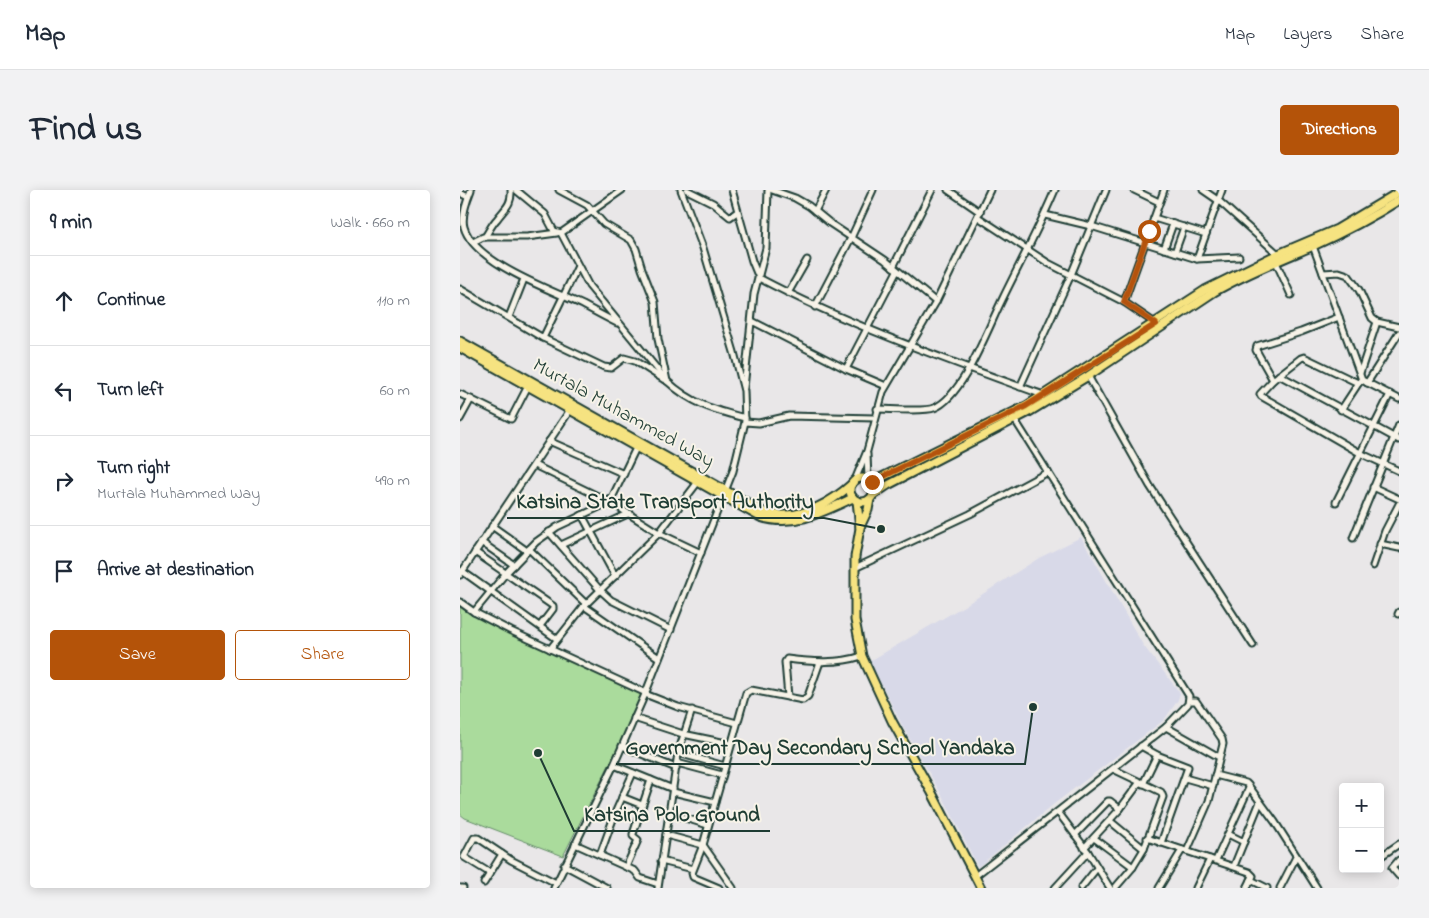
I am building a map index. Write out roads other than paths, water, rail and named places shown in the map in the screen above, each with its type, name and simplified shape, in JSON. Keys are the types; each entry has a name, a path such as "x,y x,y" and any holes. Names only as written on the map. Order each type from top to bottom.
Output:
{"main road":[{"path":"860,528 855,499 850,489 853,482 864,478 870,480 1018,410 1156,324 1206,290 1278,254 1337,229 1399,192"},
{"path":"460,348 636,448 724,494 760,517 769,520 789,521 810,517 855,499 861,502 872,497 888,485 1015,420 1088,376 1231,282 1313,246 1366,220 1399,200"},
{"name":"Murtala Muhammed Way","path":"460,341 724,494 764,512 789,516 814,509 830,501 853,482"},
{"path":"870,480 875,491 860,528 855,568 856,620 862,656 892,721 981,888"}],"street":[{"path":"471,190 463,224 473,242 488,257 524,279 620,324"},
{"path":"485,237 498,216 509,206 511,190"},
{"path":"516,190 544,214 559,233 589,286 667,381 699,404 759,423 789,416 875,418"},
{"path":"559,190 581,202 592,210 604,224 631,240 655,302 658,339 667,381"},
{"path":"681,190 715,284 744,390"},
{"path":"687,190 713,202 730,216 738,212"},
{"path":"732,190 752,261 759,278 815,307 909,346 1043,396"},
{"path":"490,873 464,857 474,838 478,838 555,886 614,765 660,658 733,471 745,420 744,390 756,286 766,248 768,190"},
{"path":"772,190 795,198 815,211 895,269 936,302"},
{"path":"815,211 826,190"},
{"path":"815,307 851,238 873,190"},
{"path":"846,369 932,190"},
{"path":"948,190 955,192 979,214 1028,250 1070,275 1124,302 1156,324"},
{"path":"853,482 866,451 877,409 886,386 936,302 990,190"},
{"path":"877,409 933,409 946,402 970,368 1045,215 1055,190"},
{"path":"1020,387 1092,226 1106,190"},
{"path":"1134,190 1159,202"},
{"path":"1124,302 1164,190"},
{"path":"1203,190 1219,201 1278,254"},
{"path":"1197,259 1222,190"},
{"path":"473,242 485,237 527,237 559,233 619,191"},
{"path":"460,193 468,197"},
{"path":"1045,215 1092,226 1144,244 1197,259 1239,257"},
{"path":"1154,218 1206,234"},
{"path":"1164,249 1173,224"},
{"path":"1175,252 1184,227"},
{"path":"1313,246 1360,379"},
{"path":"788,294 807,260"},
{"path":"1276,262 1291,295"},
{"path":"543,338 578,266"},
{"path":"1323,273 1339,272 1348,275 1359,290 1372,318 1377,322 1399,327"},
{"path":"508,317 524,279"},
{"path":"460,290 543,338 608,368 624,358 635,361 667,381"},
{"path":"1273,380 1256,350 1257,346 1339,317"},
{"path":"752,321 846,369 886,386"},
{"path":"1341,410 1360,379 1377,322"},
{"path":"1367,383 1399,333"},
{"path":"1399,399 1360,379 1304,358 1301,358 1279,375 1260,394 1260,396 1360,453 1399,471"},
{"path":"1279,375 1396,439"},
{"path":"1088,376 1150,486 1253,645"},
{"path":"460,394 510,419 528,386"},
{"path":"1336,502 1390,394"},
{"path":"461,416 471,400"},
{"path":"557,639 461,573 570,410"},
{"path":"975,876 1166,727 1188,704 1189,700 1189,696 1015,420"},
{"path":"1353,538 1373,487 1396,439 1399,425"},
{"path":"549,442 624,474"},
{"path":"474,612 528,550 549,532 610,502 636,448"},
{"path":"866,451 870,480"},
{"path":"534,465 610,502 659,533 701,553"},
{"path":"855,568 970,514 1048,472"},
{"path":"550,648 585,605 659,533 698,482"},
{"path":"1373,487 1399,499"},
{"path":"1373,566 1380,544 1397,512 1399,504"},
{"path":"562,546 630,513"},
{"path":"582,516 615,576"},
{"path":"492,526 528,550 585,605 660,658"},
{"path":"549,532 600,590 614,601 671,630"},
{"path":"481,542 514,565"},
{"path":"1380,544 1399,548"},
{"path":"475,552 554,607 540,626"},
{"path":"460,602 474,612 645,693 692,710 737,723"},
{"path":"788,697 786,660 820,662 862,656"},
{"path":"719,888 692,875 703,845 746,693 749,690 804,700 820,662"},
{"path":"1159,888 1185,850 1202,820 1223,744 1222,739 1196,701 1189,700"},
{"path":"575,844 634,871 640,878 659,887 661,860 678,754 692,710"},
{"path":"634,718 683,734 731,744"},
{"path":"1166,727 1219,757"},
{"path":"622,746 676,766 722,776"},
{"path":"1141,746 1157,755 1188,767 1161,843"},
{"path":"678,754 725,766"},
{"path":"1055,888 1094,838 1120,810 1141,783 1157,755"},
{"path":"614,765 673,790 715,802"},
{"path":"1113,769 1163,794 1144,849 1115,888"},
{"path":"600,855 633,773"},
{"path":"1215,775 1246,783 1275,822 1317,888"},
{"path":"1185,778 1212,786"},
{"path":"626,867 638,840 633,836 651,780"},
{"path":"1196,888 1228,834 1249,788"},
{"path":"622,798 642,804"},
{"path":"1075,835 1108,801 1120,810"},
{"path":"1234,866 1260,802"},
{"path":"1058,812 1086,850 1110,888"},
{"path":"669,813 708,825"},
{"path":"1110,821 1144,849"},
{"path":"1228,834 1244,842"},
{"path":"666,835 703,845 733,888"},
{"path":"1094,838 1133,866"},
{"path":"1147,838 1234,866 1252,874 1247,888"},
{"path":"1384,855 1398,847"},
{"path":"484,883 502,854"},
{"path":"1280,888 1296,857"},
{"path":"661,860 693,869"},
{"path":"1399,860 1392,868 1399,876"},
{"path":"564,865 607,888"},
{"path":"1081,888 1097,868"},
{"path":"1251,880 1267,888"},
{"path":"1309,888 1313,882"}],"place":[{"name":"Katsina State Transport Authority","path":"881,529"},
{"name":"Government Day Secondary School Yandaka","path":"1033,707"},
{"name":"Katsina Polo Ground","path":"538,753"}]}
